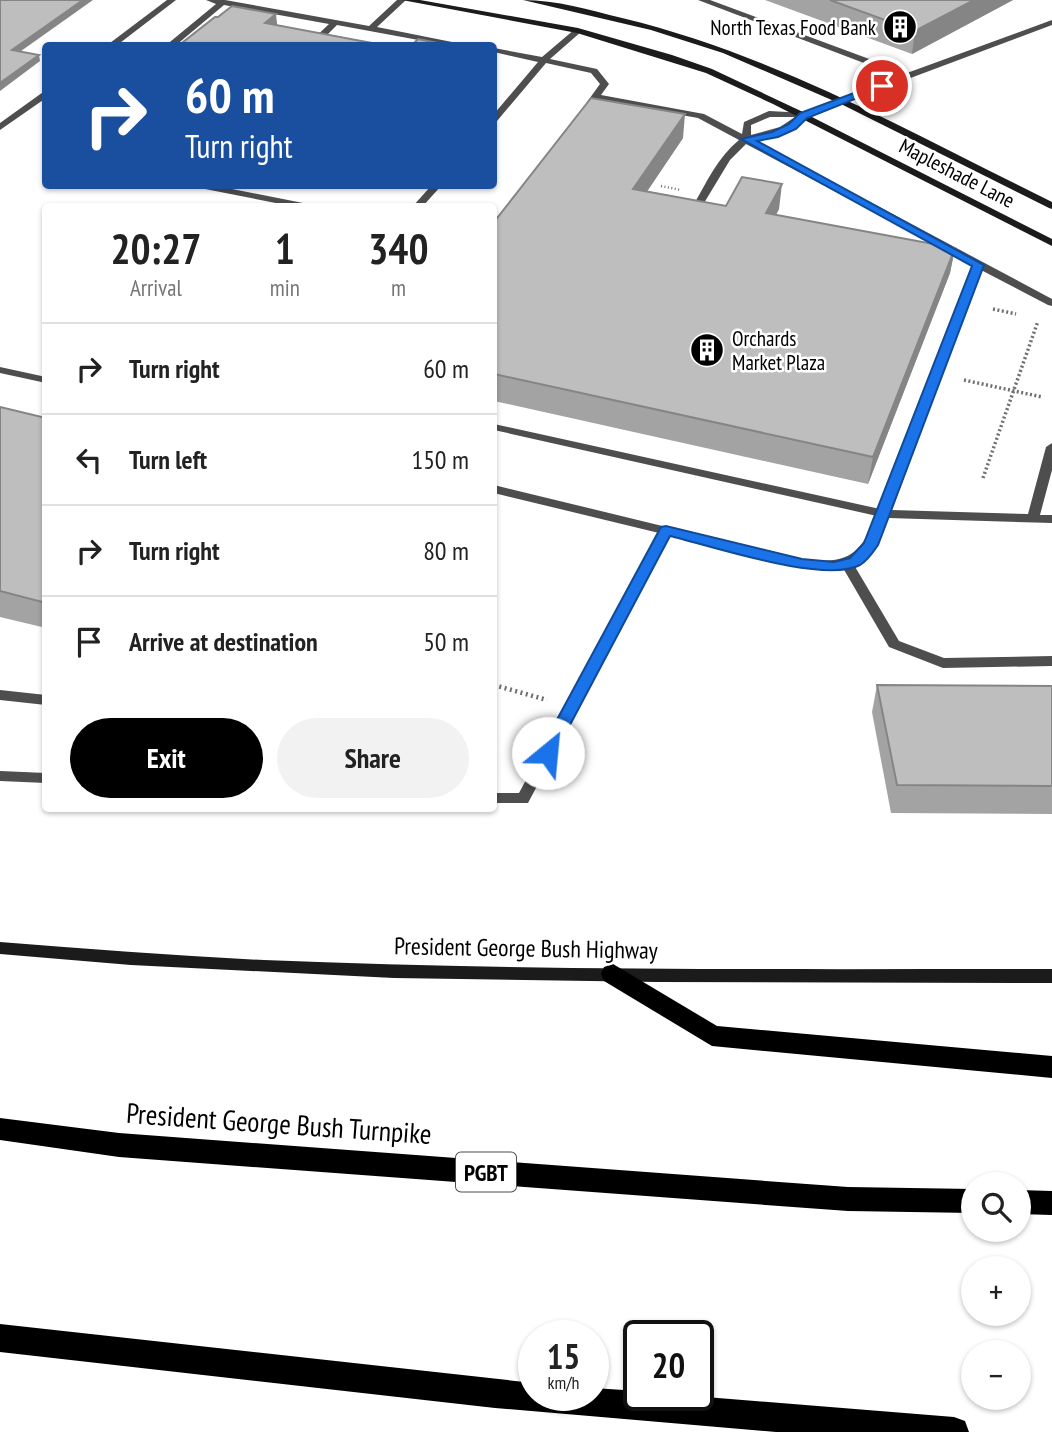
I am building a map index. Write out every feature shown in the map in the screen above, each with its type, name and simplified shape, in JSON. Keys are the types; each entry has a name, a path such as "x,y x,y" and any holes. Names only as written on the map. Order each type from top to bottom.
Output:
{"highway":[{"path":"613,974 712,1036 1052,1067"},
{"name":"President George Bush Turnpike","path":"0,1129 160,1148 848,1199 961,1202"},
{"path":"1031,1202 1052,1203"},
{"path":"0,1338 495,1394 954,1432"}],"main road":[{"name":"Mapleshade Lane","path":"404,0 578,32 709,71 803,115 1052,243"},
{"name":"Mapleshade Lane","path":"527,0 595,13 689,37 763,65 1052,206"},
{"path":"803,115 841,101"},
{"name":"President George Bush Highway","path":"0,948 345,969 613,974 1052,976"}],"lane":[{"path":"115,42 172,0"},
{"path":"209,0 447,42"},
{"path":"370,28 404,0"},
{"path":"702,0 908,77"},
{"path":"174,42 223,2"},
{"path":"314,42 336,22"},
{"path":"841,101 1052,22"},
{"path":"497,115 545,59 578,32"},
{"path":"392,42 401,33"},
{"path":"497,51 594,71 605,84 581,114"},
{"path":"0,127 42,96"},
{"path":"595,97 701,116 1052,303"},
{"path":"746,139 747,124 769,114 803,115"},
{"path":"698,206 731,153 746,139 775,135 792,127 803,115"},
{"path":"220,189 288,203"},
{"path":"421,203 433,189"},
{"path":"497,490 802,564 834,567 856,561 871,545 884,514 978,265"},
{"path":"0,370 42,379"},
{"path":"497,428 884,514 1052,519"},
{"path":"1033,519 1052,447"},
{"path":"497,797 523,799 666,531"},
{"path":"847,564 894,644 943,663 1052,661"},
{"path":"0,695 42,700"},
{"path":"0,776 42,778"}],"path":[{"path":"662,186 687,191"},
{"path":"983,478 1039,318 993,309"},
{"path":"964,380 1042,397"},
{"path":"497,686 547,700"}],"building":[{"path":"0,0 83,0 12,50 39,55 0,83"},
{"path":"830,0 974,0 915,31"},
{"path":"232,6 276,14 265,23 367,42 183,42"},
{"name":"Orchards Market Plaza","path":"591,98 685,114 633,189 726,206 742,177 782,184 766,213 955,248 873,457 497,375 497,218"},
{"path":"0,407 42,417 42,602 0,591"},
{"path":"877,685 1052,686 1052,786 897,785"}],"place":[{"name":"North Texas Food Bank","path":"900,27"},
{"name":"Orchards Market Plaza","path":"707,350"}],"route":[{"path":"548,753 666,531 802,564 834,567 856,561 871,545 978,265 746,139 775,135 792,127 803,115 882,86"}]}
